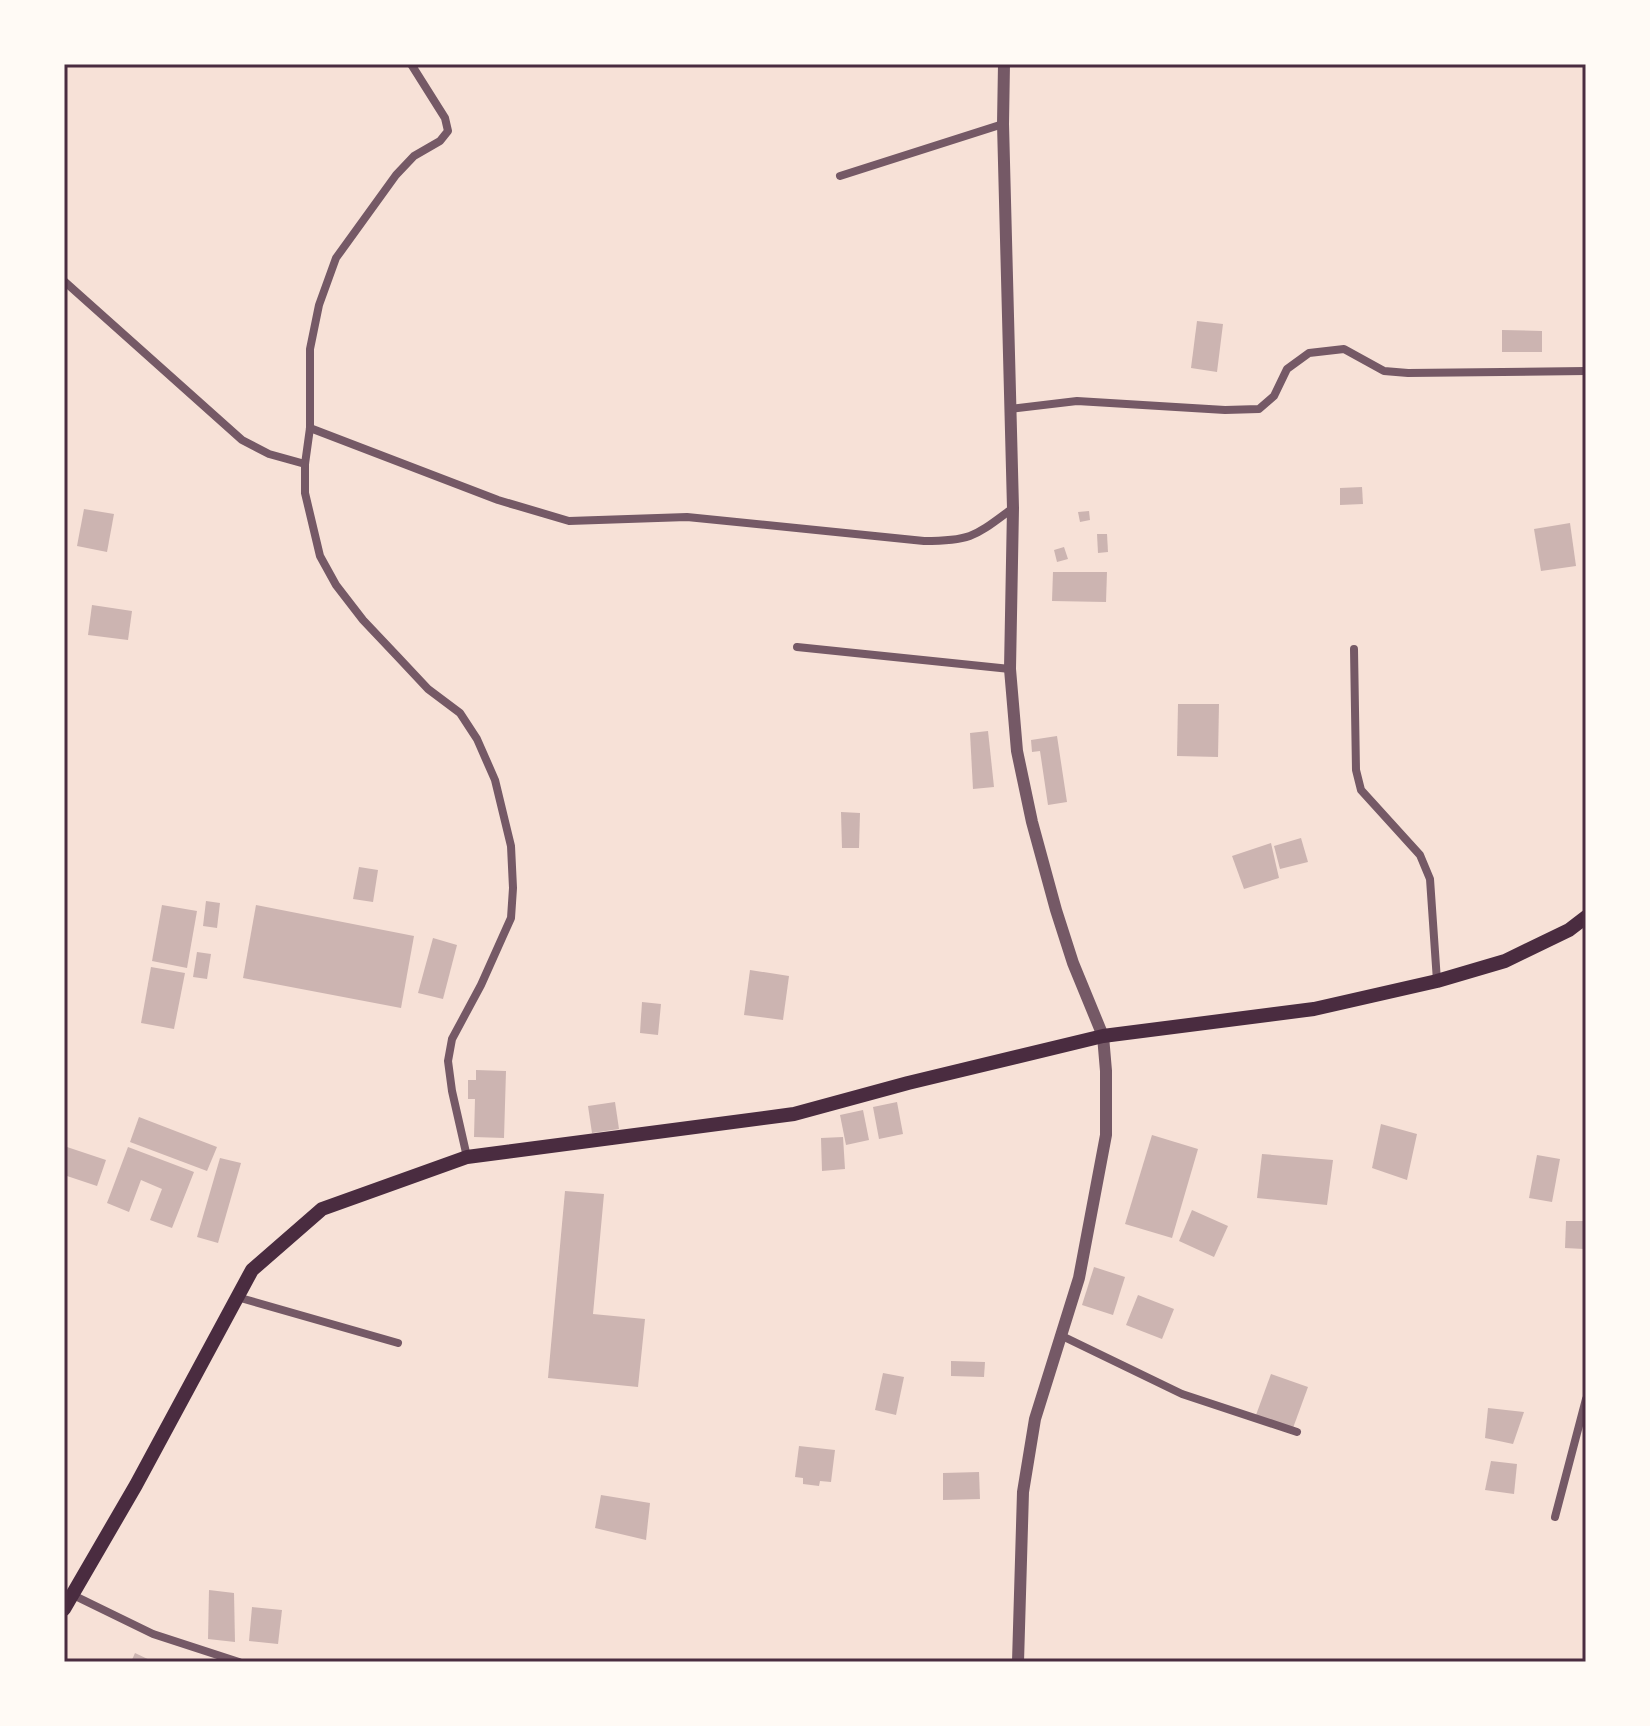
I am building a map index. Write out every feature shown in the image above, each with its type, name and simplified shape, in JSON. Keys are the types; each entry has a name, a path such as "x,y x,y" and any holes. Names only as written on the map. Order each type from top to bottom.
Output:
{"main road":[{"path":"64,1609 136,1485 252,1270 322,1209 467,1157 794,1114 1103,1036 1314,1009 1437,981 1505,961 1569,930 1586,917"}],"street":[{"path":"411,64 445,118 448,131 440,141 414,156 396,175 336,258 319,305 310,349 310,428 305,464 307,507 320,556 336,585 363,620 428,689 460,713 477,739 495,780 511,846 511,918 452,1039 448,1061 467,1157"},
{"path":"1004,64 1013,508 1010,669 1017,751 1032,822 1073,963 1103,1036 1106,1071 1106,1135 1079,1278 1059,1334 1035,1419 1023,1492 1018,1662"},
{"path":"840,176 1003,124"},
{"path":"64,281 242,440 269,454 305,464"},
{"path":"1010,409 1077,401 1225,410 1259,409 1274,396 1287,369 1309,353 1344,349 1384,371 1586,371"},
{"path":"310,428 498,500 569,521 687,517 924,541 956,541 976,535 1013,508"},
{"path":"797,647 1010,669"},
{"path":"1354,649 1356,770 1361,790 1420,855 1430,879 1437,981"},
{"path":"237,1297 398,1343"},
{"path":"1059,1334 1182,1394 1297,1432"},
{"path":"1555,1517 1586,1399"},
{"path":"73,1595 153,1634 239,1662"}],"building":[{"path":"1197,321 1223,324 1217,372 1191,368"},
{"path":"1502,330 1542,331 1542,352 1502,352"},
{"path":"1362,487 1363,504 1340,505 1340,488"},
{"path":"84,509 114,514 107,552 77,546"},
{"path":"1089,511 1090,520 1080,522 1078,512"},
{"path":"1570,523 1576,566 1541,571 1534,529"},
{"path":"1097,534 1107,534 1108,552 1098,553"},
{"path":"1064,547 1068,559 1057,562 1054,550"},
{"path":"1053,572 1107,572 1106,602 1052,601"},
{"path":"92,605 132,611 128,640 88,635"},
{"path":"1178,704 1219,704 1218,757 1177,756"},
{"path":"988,731 994,787 973,789 970,733"},
{"path":"1057,736 1067,802 1048,805 1040,751 1032,752 1031,740"},
{"path":"841,812 860,813 859,848 842,848"},
{"path":"1301,838 1308,862 1280,869 1274,846"},
{"path":"1271,843 1279,878 1244,889 1232,856"},
{"path":"359,867 378,870 373,902 353,899"},
{"path":"206,901 220,903 217,928 203,926"},
{"path":"162,905 197,911 187,968 152,961"},
{"path":"256,905 414,936 401,1008 243,978"},
{"path":"433,938 457,945 443,999 418,993"},
{"path":"197,952 211,954 207,979 193,977"},
{"path":"151,967 185,973 174,1029 141,1023"},
{"path":"750,970 789,976 783,1020 744,1015"},
{"path":"642,1002 661,1004 658,1035 640,1033"},
{"path":"476,1070 506,1071 504,1138 474,1137 475,1099 468,1099 468,1080 476,1080"},
{"path":"615,1102 619,1129 592,1133 588,1106"},
{"path":"897,1102 903,1134 879,1139 873,1107"},
{"path":"863,1110 869,1140 846,1145 840,1115"},
{"path":"139,1117 217,1147 207,1171 130,1142"},
{"path":"1381,1124 1417,1134 1407,1180 1372,1168"},
{"path":"1152,1135 1198,1149 1172,1238 1125,1224"},
{"path":"843,1137 845,1169 822,1171 821,1138"},
{"path":"64,1146 106,1160 97,1186 64,1175"},
{"path":"128,1147 194,1172 172,1228 150,1220 162,1189 141,1180 129,1212 107,1203"},
{"path":"1262,1154 1333,1160 1327,1205 1257,1198"},
{"path":"1537,1155 1560,1159 1552,1202 1529,1198"},
{"path":"220,1158 241,1163 218,1243 197,1237"},
{"path":"565,1191 604,1194 593,1314 645,1319 638,1387 548,1378"},
{"path":"1192,1210 1228,1226 1214,1257 1179,1241"},
{"path":"1566,1221 1585,1221 1584,1249 1565,1248"},
{"path":"1094,1267 1125,1277 1113,1315 1082,1305"},
{"path":"1138,1295 1174,1309 1162,1339 1126,1325"},
{"path":"951,1361 985,1362 984,1377 951,1376"},
{"path":"883,1373 904,1377 896,1415 875,1410"},
{"path":"1271,1374 1308,1387 1293,1428 1256,1415"},
{"path":"1488,1408 1524,1412 1513,1444 1485,1438"},
{"path":"799,1446 835,1450 831,1482 820,1481 819,1486 803,1484 803,1478 795,1477"},
{"path":"1491,1461 1517,1464 1514,1494 1485,1490"},
{"path":"979,1472 980,1499 943,1500 943,1473"},
{"path":"601,1495 650,1503 646,1540 595,1528"},
{"path":"209,1590 234,1593 235,1642 208,1639"},
{"path":"252,1607 282,1610 278,1644 249,1641"},
{"path":"135,1653 154,1662 131,1662"}]}
